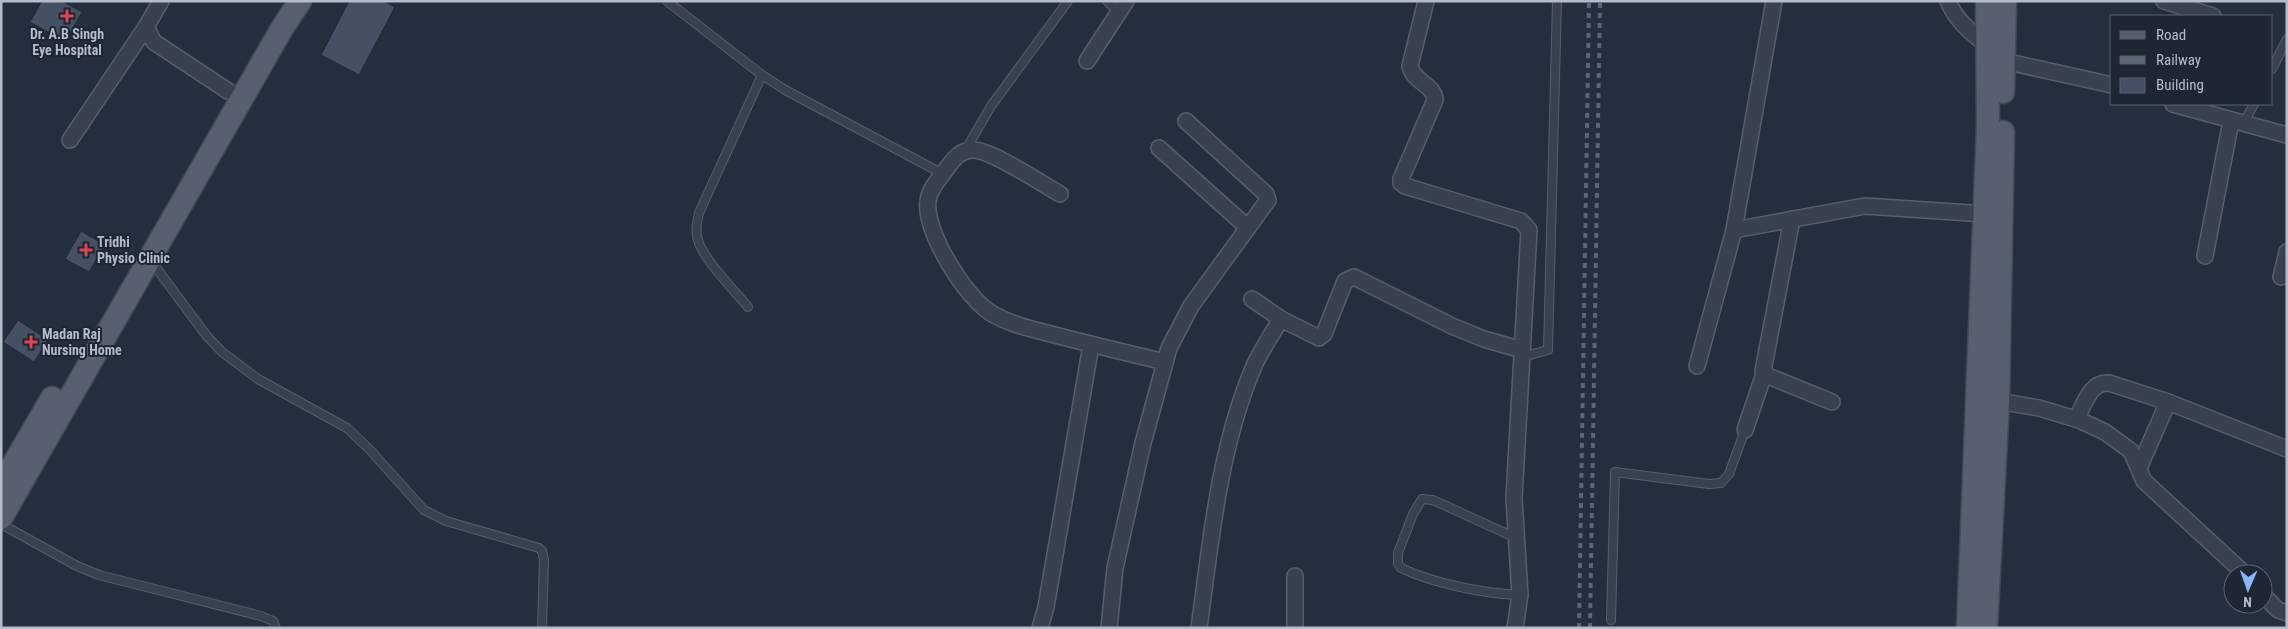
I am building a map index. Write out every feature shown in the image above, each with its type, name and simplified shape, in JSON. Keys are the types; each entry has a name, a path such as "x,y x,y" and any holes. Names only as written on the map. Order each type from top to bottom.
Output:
{"main road":[{"path":"1,486 228,91 282,1"},
{"path":"1,518 149,258 281,30 300,1"},
{"path":"1986,628 1998,401 1996,54 1988,1"},
{"path":"1968,628 1988,126 1996,54 2005,1"}],"street":[{"path":"70,140 146,27 161,1"},
{"path":"1426,1 1410,66 1414,76 1432,90 1434,100 1401,181 1406,186 1521,221 1528,227 1514,498 1520,595 1515,628"},
{"path":"1697,366 1734,230 1774,1"},
{"path":"1948,1 1952,12 1959,21 1996,54 2110,84"},
{"path":"2164,1 2210,15"},
{"path":"1087,61 1122,7"},
{"path":"146,27 154,42 228,91"},
{"path":"2177,105 2237,122 2285,131"},
{"path":"1109,628 1116,568 1143,442 1169,348 1191,306 1247,227 1268,203 1266,194 1186,121"},
{"path":"2205,256 2237,122"},
{"path":"1159,148 1247,227"},
{"path":"1060,194 986,152 965,151 954,159 929,196 930,214 944,257 952,271 979,303 989,312 1004,320 1091,345 1165,362"},
{"path":"1734,230 1864,206 1985,214"},
{"path":"1745,430 1764,374 1763,364 1792,219"},
{"path":"2281,277 2287,252"},
{"path":"1252,299 1281,319 1315,337 1321,338 1344,281 1354,277 1452,326 1522,354"},
{"path":"1199,628 1220,484 1230,435 1255,364 1281,319"},
{"path":"1040,628 1046,607 1091,345"},
{"path":"1764,374 1832,402"},
{"path":"2076,419 2094,387 2100,383 2108,383 2168,402 2287,449"},
{"path":"1998,401 2039,408 2076,419 2105,432 2132,451 2144,482 2234,564"},
{"path":"2139,468 2168,402"},
{"path":"1294,628 1295,576"},
{"path":"2273,607 2287,613"}],"lane":[{"path":"667,1 762,75 820,110 943,174"},
{"path":"965,151 991,106 1068,1"},
{"path":"1107,1 1122,7"},
{"path":"1522,354 1548,350 1557,1"},
{"path":"2273,67 2287,39"},
{"path":"748,307 703,253 698,242 696,224 699,212 762,75"},
{"path":"2237,122 2253,105"},
{"path":"149,258 206,336 222,352 258,379 347,428 370,450 424,510 446,521 539,548 544,560 542,628"},
{"path":"1611,620 1615,472 1709,484 1721,483 1729,474 1745,430"},
{"path":"1516,538 1433,500 1424,498 1419,502 1413,514 1398,559 1401,568 1422,576 1497,594 1520,595"},
{"path":"1,524 77,566 99,575 261,616 272,621 276,628"}],"building":[{"path":"42,1 62,1 82,12 65,42 30,22"},
{"path":"349,1 384,1 395,7 359,75 321,55"},
{"path":"81,231 105,245 89,272 65,259"},
{"path":"18,320 48,340 34,362 3,342"}],"railway":[{"path":"1579,628 1589,1"},
{"path":"1590,628 1600,1"}],"place":[{"name":"Dr. A.B Singh Eye Hospital","path":"67,16"},
{"name":"Tridhi Physio Clinic","path":"86,250"},
{"name":"Madan Raj Nursing Home","path":"31,342"}]}
